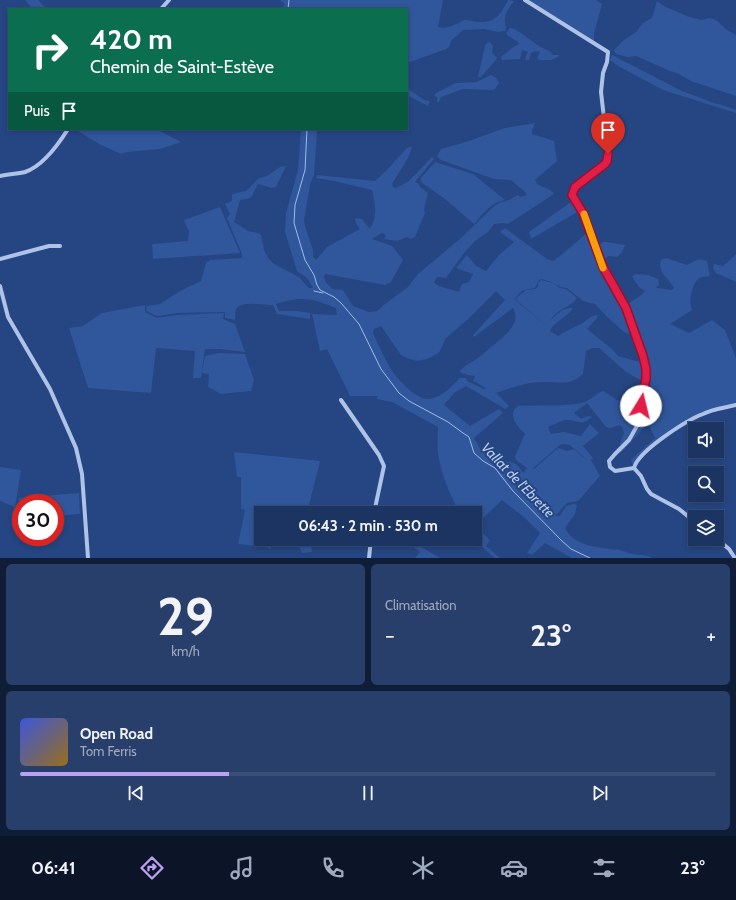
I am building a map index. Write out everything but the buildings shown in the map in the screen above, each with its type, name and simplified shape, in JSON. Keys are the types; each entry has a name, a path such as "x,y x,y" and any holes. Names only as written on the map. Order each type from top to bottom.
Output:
{"street":[{"path":"162,8 169,0"},
{"path":"525,0 608,52 608,58 603,73 601,92 608,154 607,161 600,170 575,187 572,195 583,213 603,267 626,308 645,365 646,379 641,400 641,415 639,424 629,440 615,454 609,464 615,471 634,468"},
{"path":"0,176 24,172 36,165 50,154 67,130"},
{"path":"0,259 49,246 60,246"},
{"path":"0,286 8,317 50,390 76,448 82,474 88,558"},
{"path":"341,400 379,455 384,466 375,506"},
{"path":"634,468 637,462 653,445 693,419 705,413 736,405"},
{"path":"634,468 641,476 651,494 679,509 688,516"},
{"path":"724,544 729,548 734,558"},
{"path":"369,558 370,546"}],"shaded area":[{"path":"25,0 38,0 46,8 32,8"},
{"path":"280,0 443,0 438,27 444,28 464,20 480,22 490,21 498,16 508,0 514,1 506,14 505,31 498,32 484,29 463,30 451,41 449,47 446,49 408,63 408,8 282,8 285,4"},
{"path":"527,0 596,0 602,4 594,33 594,41 561,20"},
{"path":"657,1 664,6 689,17 702,20 710,18 716,20 727,30 736,35 736,96 691,81 677,73 636,56 628,57 616,54 614,50 624,40 636,32 643,23 652,18"},
{"path":"510,28 518,31 539,46 550,51 553,55 559,55 558,57 551,60 540,60 537,58 540,52 536,51 531,53 529,60 526,60 525,58 528,52 522,50 520,59 502,60 501,57 519,44 507,35 506,33"},
{"path":"490,42 493,46 492,53 497,57 496,60 481,77 478,77 485,46"},
{"path":"612,55 682,91 736,110 736,113 663,90 618,66 610,60"},
{"path":"491,75 496,78 499,83 495,89 463,89 441,97 439,102 437,102 437,97 434,96 436,93 456,83 477,82"},
{"path":"408,89 424,100 430,101 428,106 408,96"},
{"path":"535,123 532,134 554,141 557,161 535,180 537,184 548,189 554,194 508,224 494,224 488,232 475,241 464,253 446,278 437,277 434,283 439,286 459,292 462,284 469,282 473,274 456,268 467,255 476,266 486,271 499,255 514,242 500,232 505,228 547,259 553,261 588,232 590,233 587,239 592,241 595,248 603,242 625,245 622,252 617,257 608,256 601,263 608,281 625,311 632,331 629,334 624,332 595,304 583,301 567,288 553,283 560,288 566,289 577,298 555,315 561,311 573,308 554,325 550,331 558,336 591,317 598,315 587,329 612,349 618,356 642,362 644,371 642,381 626,372 599,348 592,348 586,351 583,374 573,381 531,383 496,393 509,406 505,409 466,386 454,393 444,405 470,426 499,409 503,413 474,438 480,448 489,457 492,459 514,463 523,473 527,468 516,460 515,456 525,434 519,428 513,417 513,413 518,406 565,405 582,403 603,391 617,400 633,404 642,386 640,419 633,434 621,446 620,443 624,433 622,427 620,425 610,428 606,427 587,403 574,413 581,419 588,416 592,417 585,422 565,420 548,427 551,434 564,432 581,436 590,424 599,433 583,446 593,458 591,460 600,476 578,501 567,503 556,515 552,509 548,507 556,516 560,516 566,506 574,504 577,505 575,514 565,528 569,534 581,543 653,558 572,558 545,543 532,555 527,553 540,533 525,518 502,500 482,519 482,506 456,506 449,491 439,460 438,427 392,402 377,399 377,396 350,396 327,349 320,351 312,314 337,315 336,308 306,299 276,304 279,311 298,311 310,313 310,319 277,314 273,305 259,304 249,304 237,308 235,320 225,318 225,312 177,313 157,316 146,311 147,306 160,304 180,291 201,281 206,263 210,260 242,258 242,254 227,218 230,214 225,204 232,201 232,194 246,191 259,178 267,176 280,167 286,166 276,187 272,188 258,184 250,197 240,200 234,222 248,231 261,235 264,250 268,258 274,264 299,277 309,288 313,288 307,278 297,271 285,232 286,213 298,170 301,130 317,130 314,175 310,185 304,220 313,250 313,257 316,260 327,247 360,229 355,218 362,219 370,229 373,224 375,214 372,190 316,178 317,175 375,181 407,148 412,147 408,158 392,184 393,187 396,188 409,181 432,157 434,159 415,182 428,193 424,209 425,213 415,237 411,239 407,237 397,241 384,239 386,235 382,233 372,239 392,246 403,260 391,282 385,285 325,274 324,277 326,283 333,289 343,290 353,306 369,312 377,311 408,287 418,274 461,238 493,207 518,195 520,197 527,195 511,180 494,179 441,160 437,156 441,149 505,128","holes":["542,279 553,283 541,280 538,283 538,287 535,289 526,290 515,299 547,326 514,299 523,290 535,288 539,280","496,291 505,300 473,335 474,337 513,308 515,313 514,324 507,333 460,371 461,373 475,376 473,381 486,388 484,389 467,381 466,378 460,378 443,394 434,398 424,399 412,392 396,376 389,366 373,333 374,329 381,326 401,355 417,361 427,359 437,354 446,338 467,320","563,444 570,445 585,458 574,449 567,451 558,448 534,469 532,469 560,445"]},
{"path":"77,130 158,130 181,142 160,149 127,152 121,154 99,144"},
{"path":"435,162 473,174 505,200 491,206 474,224 445,199 421,182 421,178"},
{"path":"571,202 579,211 531,239 529,232"},
{"path":"220,207 240,253 153,259 152,244 188,241 189,232 184,220"},
{"path":"736,254 736,282 716,273 713,268 714,264 723,266"},
{"path":"666,258 687,265 699,259 707,261 710,276 700,277 696,282 692,290 690,303 692,310 670,324 689,333 712,320 725,330 736,358 736,405 713,410 692,422 688,422 688,424 653,444 633,464 631,460 655,438 648,423 621,453 619,452 635,435 644,416 644,402 648,381 648,367 628,307 629,303 645,291 639,287 632,277 635,274 648,275 658,279 659,285 656,287 657,288 672,290 674,288 672,284 662,272 660,265 661,260"},
{"path":"145,305 145,312 157,318 176,315 224,313 223,319 235,324 245,352 205,349 201,378 193,378 195,351 156,348 151,393 88,388 69,328 83,326 102,313"},
{"path":"219,353 245,354 254,380 251,391 221,394 208,387 209,374 202,373 205,356"},
{"path":"234,452 320,461 309,506 254,506 254,546 238,544 245,510 241,509 241,477 237,477"},
{"path":"0,467 21,470 17,494 12,494 12,506 0,501"},
{"path":"79,493 80,514 64,515 64,494"},
{"path":"482,532 490,540 486,546 500,558 495,558 481,546"},
{"path":"257,546 271,546 271,549"},
{"path":"299,546 311,546 312,552 302,553"},
{"path":"412,546 420,546 440,558 415,558 420,552"}],"waterway":[{"name":"Vallat de l'Ebrette","path":"288,8 289,0"},
{"name":"Vallat de l'Ebrette","path":"307,130 305,170 295,205 294,223 305,260 314,275 320,290 334,297 341,303 359,324 381,369 399,393 409,401 448,422 469,437 474,453 483,461 495,468 513,491 562,541 571,549 590,558"},
{"name":"Vallat de l'Ebrette","path":"314,291 323,293"}],"slow traffic":[{"path":"584,214 603,268"}],"route":[{"path":"608,154 607,161 600,170 578,184 573,189 572,195 587,221 603,267 626,308 643,356 646,369 646,379 641,406"}]}
